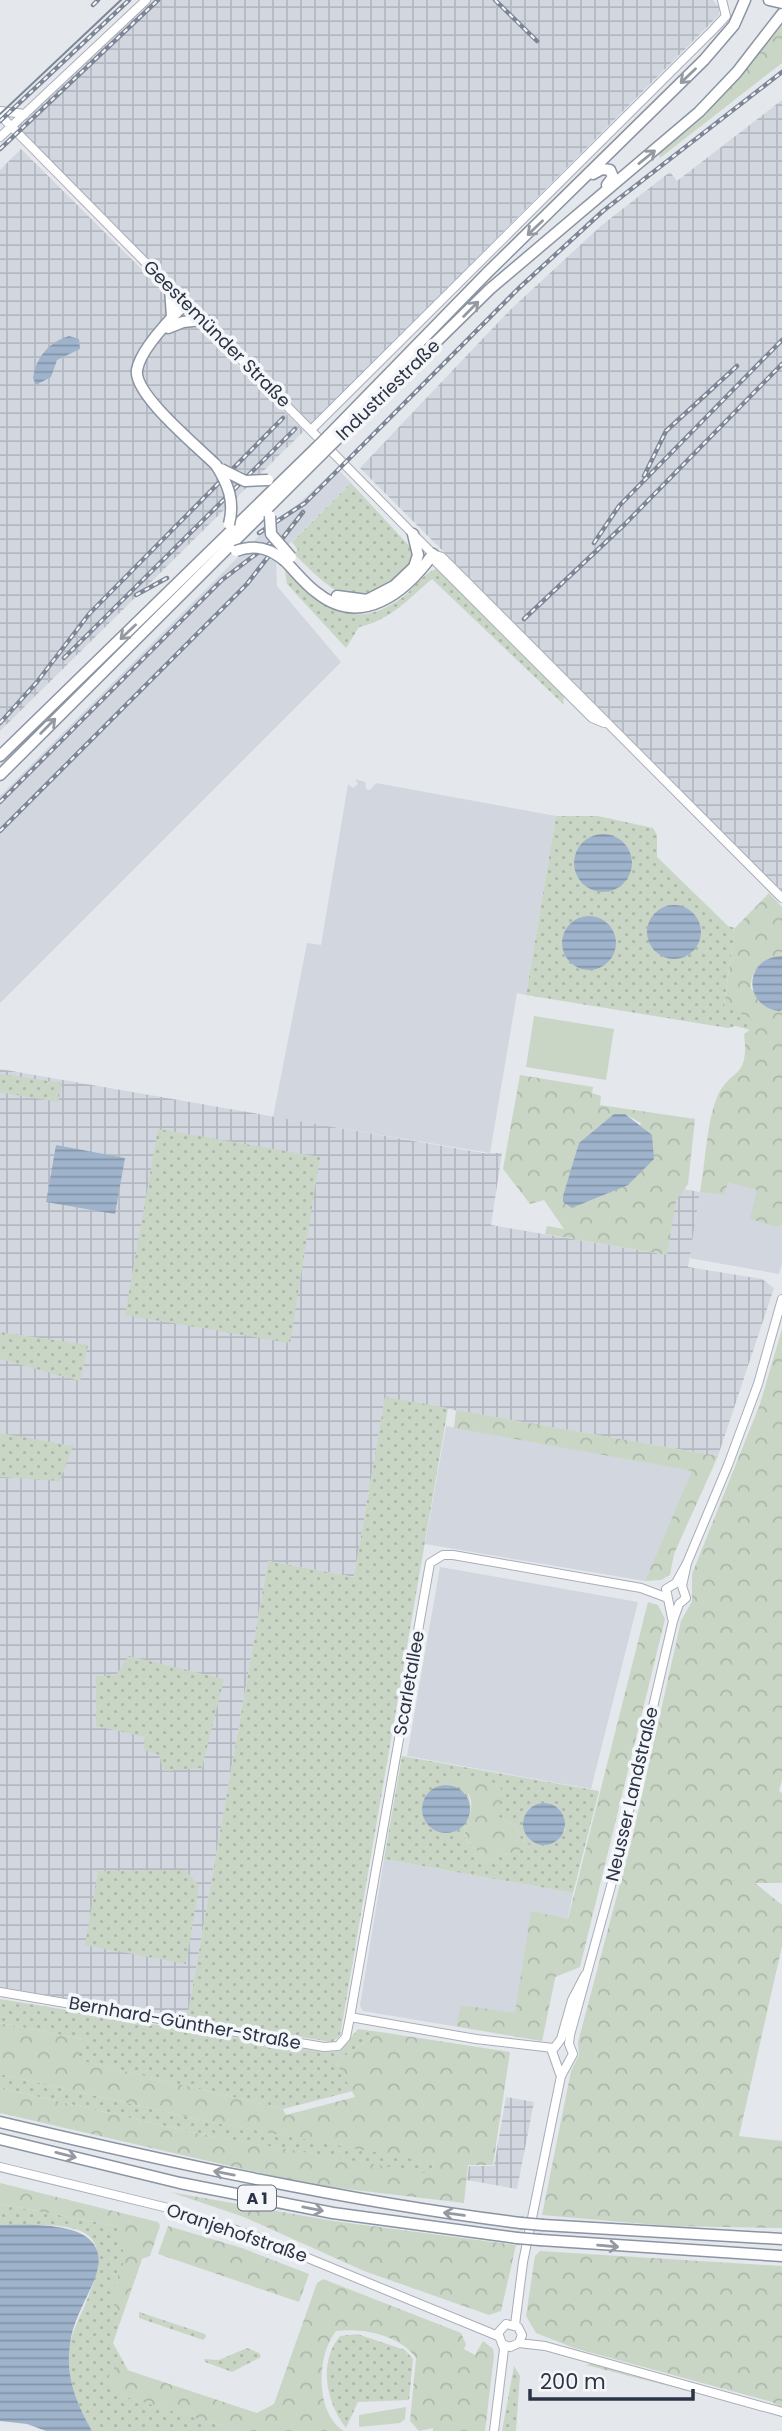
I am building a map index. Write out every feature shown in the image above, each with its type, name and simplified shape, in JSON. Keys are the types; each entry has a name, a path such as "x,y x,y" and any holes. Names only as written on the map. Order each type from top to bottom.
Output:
{"highway":[{"name":"Industriestraße","path":"0,775 171,605 581,181 717,46 738,19 745,0"},
{"path":"769,0 782,3"},
{"name":"Industriestraße","path":"331,439 490,289 593,199 699,112 737,72 782,14"},
{"path":"581,181 602,169 612,173 611,182 593,199"},
{"path":"168,326 170,288"},
{"path":"188,306 140,360 136,372 139,386 216,465 230,490 232,504 229,524 195,568"},
{"path":"168,326 202,320"},
{"path":"216,465 245,481 268,480 301,470"},
{"name":"Industriestraße","path":"0,756 301,470"},
{"path":"301,470 270,516 271,534 316,592 331,602 349,607 369,607 397,593 433,554"},
{"path":"412,534 418,555 414,567"},
{"path":"171,605 236,551 259,547 275,552 288,559 320,587 349,600 367,600 381,595 433,554"},
{"name":"A 1","path":"0,2122 167,2162 336,2196 521,2223 782,2239"},
{"name":"A 1","path":"0,2139 180,2183 333,2213 517,2238 782,2256"}],"street":[{"path":"0,137 146,0"},
{"name":"Industriestraße","path":"311,430 713,30 726,16 722,0"},
{"path":"0,113 25,114"},
{"name":"Geestemünder Straße","path":"0,113 412,534 433,554 442,557 782,898"},
{"name":"Neusser Landstraße","path":"494,2431 505,2331 516,2301 562,2063 573,2054 569,2044 673,1621 679,1604 686,1598 679,1584 748,1415 782,1299"},
{"name":"Scarletallee","path":"350,2017 430,1563 443,1555 453,1555 641,1588 667,1596"},
{"path":"679,1584 667,1596 679,1604"},
{"name":"Neusser Landstraße","path":"667,1596 673,1621"},
{"name":"Neusser Landstraße","path":"555,2048 576,1989 590,1967"},
{"name":"Bernhard-Günther-Straße","path":"0,1992 324,2047 338,2046 343,2042 350,2017"},
{"path":"350,2017 519,2045 555,2048 569,2044"},
{"path":"555,2048 562,2063"},
{"name":"Oranjehofstraße","path":"0,2167 209,2220 467,2322 505,2331 518,2342"},
{"path":"505,2331 518,2342 545,2346 782,2412"},
{"name":"Neusser Landstraße","path":"502,2374 518,2342"}],"shaded area":[{"path":"146,0 713,0 720,8 719,15 311,424 16,126"},
{"path":"782,100 782,891 360,468 509,311 602,225 670,172 677,181"},
{"path":"21,149 304,431 0,731 0,170"},
{"path":"337,468 351,483 276,557 277,586 341,662 0,1003 0,796 274,521 298,504"},
{"path":"355,779 365,782 366,789 370,790 376,783 556,816 526,995 517,993 490,1153 273,1117 307,943 321,945 348,784 353,788 358,784"},
{"path":"0,1069 483,1153 502,1153 491,1225 661,1254 673,1187 700,1192 688,1267 762,1279 774,1288 718,1456 385,1398 354,1577 268,1561 187,2019 0,1987"},
{"path":"727,1181 758,1190 776,1227 782,1225 782,1263 779,1274 689,1258 700,1192 724,1195"},
{"path":"446,1426 693,1471 645,1581 425,1544"},
{"path":"440,1567 638,1602 591,1789 407,1756"},
{"path":"384,1859 573,1893 542,2041 363,2011 360,2006"},
{"path":"506,2097 534,2102 517,2189 467,2180 469,2166 494,2166"}],"green space":[{"path":"782,20 782,63 660,158 659,154 705,116"},
{"path":"351,483 412,549 412,562 378,590 364,596 351,596 325,583 294,554 298,550 292,542"},
{"path":"284,564 324,602 352,614 368,614 384,608 403,597 436,569 461,590 564,695 563,704 432,579 390,614 359,627 346,648 287,584"},
{"path":"556,816 598,816 653,828 657,835 657,857 728,926 735,928 724,1004 754,1020 754,1027 750,1030 736,1026 728,1028 526,995"},
{"path":"769,893 782,907 782,956 763,962 755,970 751,989 782,1010 782,1225 777,1227 750,1219 757,1190 728,1182 724,1195 700,1192 713,1109 721,1089 741,1067 745,1049 744,1034 754,1027 754,1020 724,1005 735,928"},
{"path":"534,1016 614,1029 606,1080 526,1067"},
{"path":"0,1074 62,1083 58,1102 0,1092"},
{"path":"520,1075 593,1087 592,1093 601,1096 600,1105 695,1119 688,1184 676,1201 667,1255 545,1234 547,1226 564,1229 544,1200 530,1204 503,1169","holes":["614,1114 625,1114 641,1123 604,1195 572,1208"]},
{"path":"158,1129 320,1157 290,1343 125,1315"},
{"path":"782,1329 782,1780 779,1791 782,1793 782,1883 755,1883 782,1905 782,1946 739,2136 782,2141 782,2228 669,2226 542,2215 571,2071 579,2055 578,2042 633,1835 681,1621 692,1601 692,1574 760,1404"},
{"path":"0,1332 88,1345 80,1381 0,1359"},
{"path":"385,1397 448,1408 340,2036 332,2042 187,2019 268,1561 354,1577"},
{"path":"456,1410 718,1456 674,1554 670,1575 661,1580 645,1581 692,1471 454,1428"},
{"path":"0,1433 73,1446 60,1481 0,1477"},
{"path":"648,1602 658,1605 665,1619 580,1967 555,1977 542,2041 456,2026 461,2005 515,2013 531,1911 568,1919"},
{"path":"129,1656 224,1679 202,1768 164,1771 159,1755 144,1750 145,1737 96,1726 96,1676 116,1675"},
{"path":"402,1756 599,1791 573,1893 384,1859","holes":["449,1785 467,1798 469,1812 457,1830 443,1832 425,1820 422,1806","464,1787 499,1817 515,1826 519,1837 530,1846 487,1861 464,1837 470,1811 468,1794","534,1805 564,1816 565,1830 551,1844 537,1844 525,1815"]},
{"path":"447,1774 501,1784 499,1817 515,1826 519,1837 530,1846 487,1861 464,1837 471,1810 470,1797 466,1791 447,1781"},
{"path":"185,1870 199,1885 186,1964 85,1945 98,1871"},
{"path":"0,1999 323,2052 340,2051 358,2029 380,2032 336,2062 353,2091 283,2109 77,2060 82,2039 0,2023"},
{"path":"0,2023 82,2039 78,2060 283,2109 286,2115 355,2097 336,2062 380,2032 510,2052 493,2165 468,2165 464,2203 313,2185 0,2113 0,2088 200,2134 430,2174 434,2163 211,2122 0,2074"},
{"path":"0,2074 211,2122 434,2162 430,2175 200,2134 0,2088"},
{"path":"0,2183 158,2222 160,2226 150,2256 142,2259 122,2315 109,2299 125,2259 117,2226 0,2204"},
{"path":"170,2192 333,2221 516,2245 501,2311 489,2315 364,2271 244,2217"},
{"path":"0,2204 117,2226 142,2259 113,2343 128,2370 121,2395 238,2431 92,2431 73,2391 68,2359 70,2342 94,2282 97,2252 92,2240 72,2228 52,2225 0,2225"},
{"path":"168,2226 242,2248 309,2274 299,2302 158,2254"},
{"path":"540,2251 782,2266 782,2408 772,2402 574,2348 536,2333 526,2316 535,2256"},
{"path":"323,2279 461,2333 466,2344 464,2349 475,2355 483,2341 493,2349 485,2431 433,2431 433,2428 419,2431 410,2421 416,2358 409,2350 391,2339 369,2332 336,2331 325,2355 322,2369 323,2398 335,2423 344,2431 238,2431 113,2393 105,2384 115,2366 257,2413 274,2404 317,2283"},
{"path":"139,2312 205,2334 206,2337 203,2340 139,2318"},
{"path":"357,2334 405,2350 413,2359 409,2400 358,2402 346,2428 330,2395 327,2370 333,2346 340,2336"},
{"path":"247,2348 259,2353 261,2357 232,2372 205,2362 204,2359 219,2360"},
{"path":"593,2363 734,2400 736,2403 586,2365"},
{"path":"514,2366 520,2376 516,2431 502,2431"},
{"path":"406,2407 405,2419 400,2423 359,2427 359,2415"}],"water":[{"path":"69,336 79,339 80,349 57,360 51,377 36,385 33,378 40,357 55,342"},
{"path":"597,834 609,834 624,842 632,857 632,869 624,884 609,892 597,892 582,884 574,869 574,857 582,842"},
{"path":"679,905 689,909 697,917 701,932 697,947 689,955 669,959 659,955 651,947 647,927 651,917 659,909"},
{"path":"594,916 604,920 612,928 616,943 612,958 604,966 584,970 574,966 566,958 562,938 566,928 574,920"},
{"path":"782,956 782,1010 779,1011 767,1007 759,1000 752,982 760,964 769,958"},
{"path":"614,1114 625,1114 652,1135 654,1159 628,1185 572,1208 563,1202 563,1196 579,1143"},
{"path":"56,1145 125,1158 115,1214 46,1202"},
{"path":"446,1785 463,1792 470,1809 463,1826 446,1833 429,1826 422,1809 429,1792"},
{"path":"544,1803 559,1809 565,1824 559,1839 544,1845 529,1839 523,1824 529,1809"},
{"path":"0,2225 69,2229 84,2235 94,2245 99,2259 95,2278 71,2336 69,2356 73,2389 92,2431 46,2431 27,2424 0,2421"}],"tram line":[{"path":"0,114 121,0"}],"railway":[{"path":"93,5 98,0"},
{"path":"0,121 129,0"},
{"path":"0,149 158,0"},
{"path":"495,0 537,41"},
{"path":"259,533 305,503 519,288 603,211 782,72"},
{"path":"594,543 619,506 782,340"},
{"path":"524,619 625,524 782,364"},
{"path":"644,476 666,431 737,366"},
{"path":"0,723 37,682 89,614 283,418"},
{"path":"64,658 295,429"},
{"path":"0,831 247,584 303,512"},
{"path":"0,802 222,580 277,538"},
{"path":"136,595 167,578"}]}
